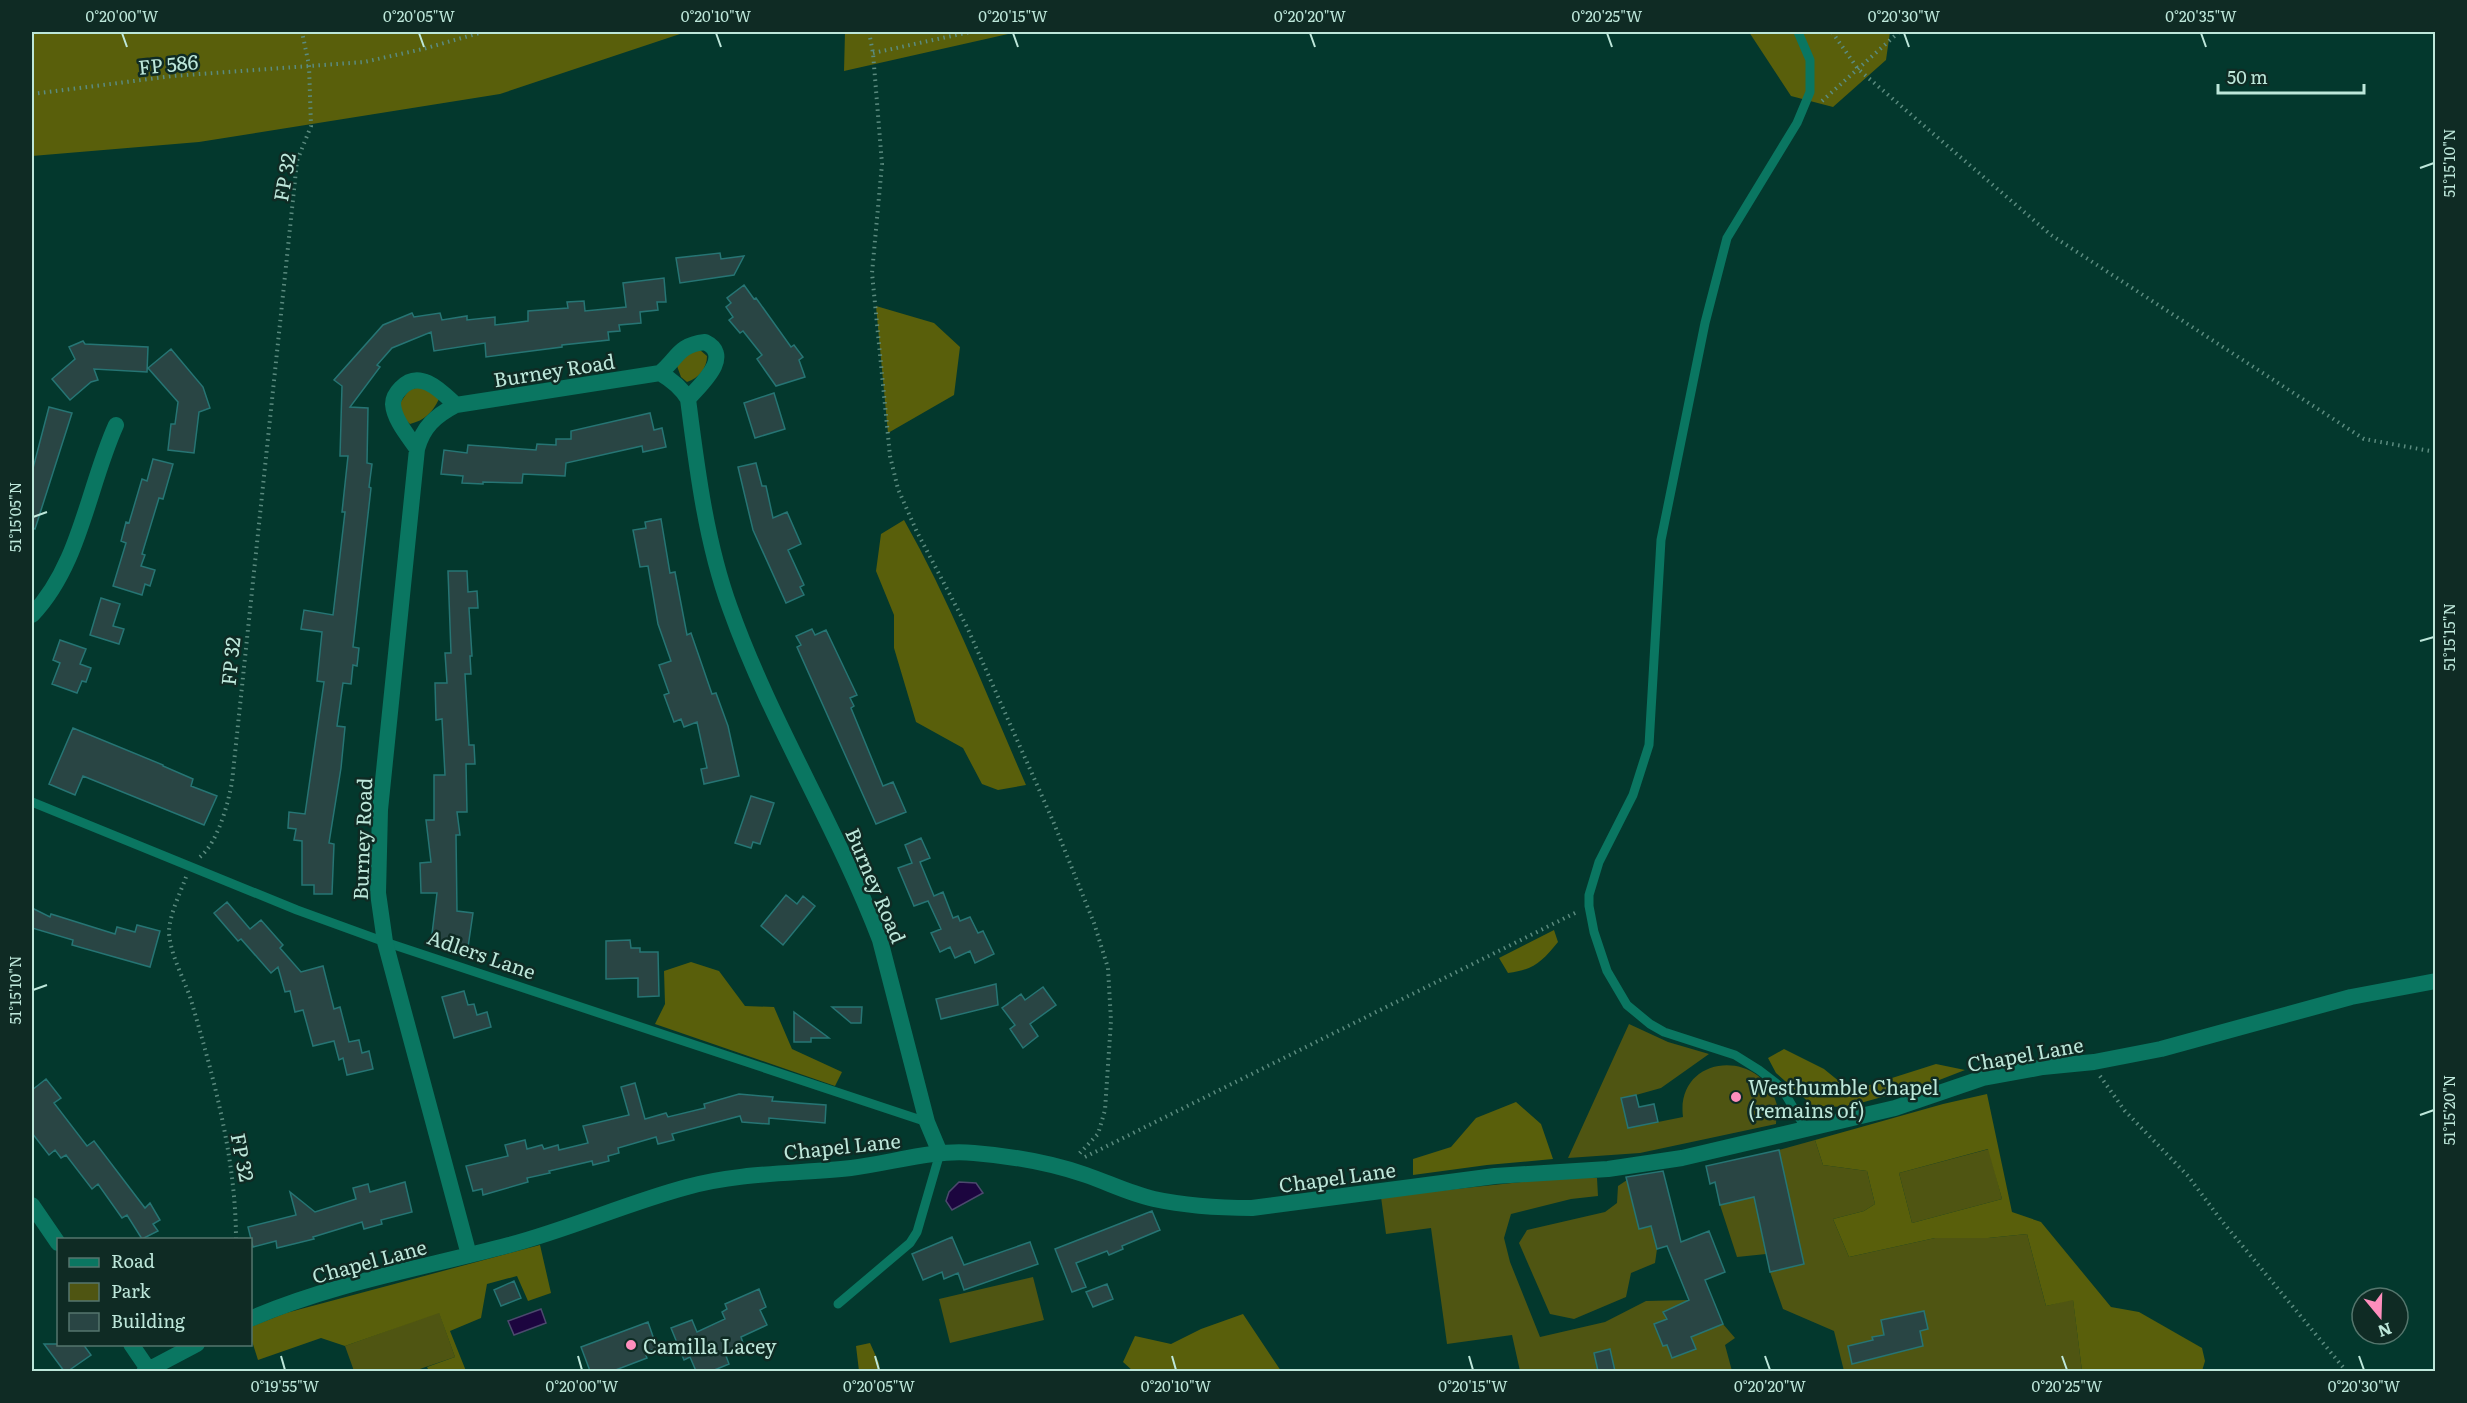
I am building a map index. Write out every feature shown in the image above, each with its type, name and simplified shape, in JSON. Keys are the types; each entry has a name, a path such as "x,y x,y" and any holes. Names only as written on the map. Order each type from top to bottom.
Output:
{"street":[{"path":"705,342 712,345 717,361 688,399 672,380 660,373 671,364 683,347 705,342"},
{"name":"Burney Road","path":"469,1255 385,942 378,893 380,810 417,449 428,424 440,413 456,405 660,373"},
{"path":"417,449 394,411 394,399 399,389 409,383 426,381 456,405"},
{"name":"Burney Road","path":"688,399 708,531 730,609 762,683 874,922 927,1122 940,1153"},
{"path":"32,615 56,584 80,530 103,453 116,425"},
{"name":"Chapel Lane","path":"252,1318 347,1286 558,1230 688,1186 762,1174 850,1168 940,1153 983,1154 1063,1168 1153,1199 1219,1208 1252,1208 1495,1176 1608,1169 1682,1158 1895,1108 1983,1078 2043,1067 2094,1062 2161,1048 2351,997 2436,981"},
{"path":"32,1205 57,1242"},
{"path":"132,1346 146,1370 193,1346"}],"lane":[{"path":"1798,32 1810,60 1810,92 1797,123 1727,238 1705,323 1661,540 1649,745 1633,795 1599,862 1589,895 1589,906 1607,971 1627,1005 1664,1032 1735,1055 1759,1070 1781,1087 1806,1129"},
{"name":"Adlers Lane","path":"32,802 297,910 385,942 418,951 927,1122"},
{"path":"838,1304 910,1243 917,1232 940,1153"}],"path":[{"name":"FP 32","path":"236,1238 234,1184 221,1120 193,1004 173,952 169,933 189,865 204,853 217,830 228,804 232,782 297,161 311,126 309,65 302,32"},
{"name":"FP 586","path":"32,94 173,76 364,62 423,49 483,32"},
{"path":"869,32 873,53 882,164 872,273 890,456 897,489 967,627 1048,810 1094,923 1108,968 1111,1021 1105,1110 1098,1134 1063,1168"},
{"path":"873,53 970,32"},
{"path":"1832,32 1858,69 2051,235 2364,439 2436,452"},
{"path":"1797,123 1899,32"},
{"path":"1063,1168 1589,906"},
{"path":"2094,1062 2106,1085 2125,1111 2188,1176 2220,1220 2347,1371"}],"green space":[{"path":"32,32 686,32 500,94 199,142 32,156"},
{"path":"845,32 1017,32 844,71"},
{"path":"1749,32 1890,32 1886,60 1833,107 1791,96"},
{"path":"876,306 934,323 960,347 954,395 888,433"},
{"path":"700,350 707,356 706,365 699,375 687,382 681,377 677,366 691,351"},
{"path":"422,386 439,399 428,415 410,424 401,416 400,403 409,390"},
{"path":"904,520 938,585 1026,785 998,790 982,784 963,748 916,722 894,648 894,615 876,571 881,534"},
{"path":"1554,930 1558,942 1542,960 1524,970 1508,973 1499,958"},
{"path":"691,962 719,971 745,1006 774,1007 792,1049 842,1072 835,1086 655,1024 665,1004 664,971"},
{"path":"1629,1024 1668,1042 1709,1054 1661,1088 1636,1095 1639,1107 1654,1104 1658,1122 1683,1117 1684,1096 1692,1081 1705,1070 1721,1066 1738,1067 1754,1073 1768,1086 1777,1105 1776,1124 1640,1153 1568,1158"},
{"path":"1784,1049 1824,1069 1851,1091 1936,1064 1965,1070 1929,1084 1846,1107 1813,1106 1776,1073 1768,1058"},
{"path":"1987,1094 2012,1212 2041,1222 2111,1307 2139,1312 2202,1348 2205,1361 2202,1371 2082,1371 2073,1300 2046,1306 2027,1234 1988,1238 1935,1238 1849,1257 1833,1219 1864,1211 1875,1204 1867,1171 1823,1165 1815,1140","holes":["1988,1149 2002,1199 1912,1223 1899,1173"]},
{"path":"1516,1102 1541,1124 1553,1159 1413,1175 1413,1159 1451,1147 1476,1118"},
{"path":"1815,1140 1823,1165 1867,1171 1875,1204 1864,1211 1833,1219 1849,1257 1935,1238 1988,1238 2027,1234 2046,1306 2073,1299 2082,1371 1844,1371 1834,1331 1783,1309 1770,1272 1804,1264 1779,1150"},
{"path":"1989,1149 2002,1199 1912,1223 1899,1173"},
{"path":"1567,1177 1597,1178 1598,1196 1571,1199 1511,1214 1504,1238 1510,1262 1540,1337 1605,1322 1646,1301 1688,1300 1701,1333 1723,1324 1735,1338 1725,1345 1732,1371 1520,1371 1512,1335 1447,1344 1431,1228 1386,1234 1381,1197"},
{"path":"1627,1180 1639,1229 1651,1226 1657,1249 1655,1263 1631,1273 1626,1297 1574,1319 1550,1314 1519,1243 1527,1230 1605,1212 1617,1203 1618,1186"},
{"path":"1754,1197 1766,1254 1737,1257 1720,1205"},
{"path":"540,1245 551,1293 528,1301 517,1276 487,1284 481,1318 450,1331 466,1371 429,1371 427,1367 455,1357 439,1313 345,1346 321,1338 258,1360 252,1341 252,1326 286,1313"},
{"path":"1033,1277 1044,1320 950,1343 939,1299"},
{"path":"439,1312 455,1357 414,1371 354,1371 345,1346"},
{"path":"1243,1314 1281,1371 1133,1371 1123,1362 1135,1336 1171,1344 1201,1329"},
{"path":"870,1343 880,1371 859,1371 856,1346"}],"shaded area":[{"path":"959,1182 976,1183 983,1193 952,1210 946,1201 949,1192"},
{"path":"541,1309 546,1323 514,1335 508,1321"}],"building":[{"path":"720,253 721,259 744,256 734,275 680,283 676,258"},
{"path":"664,278 666,302 657,302 658,310 640,312 641,323 619,325 620,331 608,332 609,340 486,357 485,343 434,351 431,332 392,348 377,365 380,367 350,407 368,408 367,463 372,464 369,487 371,488 353,647 359,648 357,666 353,665 351,684 343,683 337,726 345,727 329,843 334,844 332,894 314,894 314,885 302,885 302,841 294,840 296,829 288,828 289,812 305,814 324,682 317,681 322,632 301,629 304,610 333,615 345,512 342,512 348,456 340,456 342,386 334,380 383,325 412,313 414,317 440,313 442,320 467,316 467,320 495,317 495,325 528,321 528,311 568,308 567,302 584,301 585,311 626,307 623,283"},
{"path":"744,285 791,347 794,345 803,357 799,360 805,377 776,386 757,359 762,355 743,331 740,333 729,320 733,317 726,307 731,303 727,298"},
{"path":"83,341 85,344 148,347 147,372 94,369 98,380 91,382 70,400 52,379 75,359 69,347"},
{"path":"171,349 203,387 210,408 199,412 194,453 168,450 171,424 175,424 178,402 148,368"},
{"path":"774,393 785,429 755,438 744,403"},
{"path":"49,407 72,413 35,529 32,528 32,472"},
{"path":"650,413 654,430 662,428 666,447 643,452 642,446 566,463 565,476 523,474 522,483 462,483 463,476 441,474 444,450 467,453 468,445 536,450 537,444 556,445 556,439 571,439 571,431"},
{"path":"153,459 173,464 163,499 159,498 142,554 145,555 141,566 155,570 150,586 145,584 142,595 113,586 126,543 121,541 126,522 129,523 142,479 147,481"},
{"path":"756,463 762,486 766,486 773,518 787,512 801,544 788,550 804,585 800,587 804,595 786,603 753,530 738,467"},
{"path":"661,519 670,573 675,572 687,635 691,633 712,694 716,693 728,726 739,776 704,784 701,769 707,768 697,722 684,727 681,719 674,722 664,695 669,693 659,665 671,661 658,624 648,566 640,567 633,530 646,528 645,522"},
{"path":"448,571 467,571 468,592 477,591 478,608 469,608 471,674 465,674 469,745 474,745 475,764 466,764 467,812 457,812 460,835 456,835 457,911 473,913 468,947 431,942 437,893 421,893 420,863 431,862 426,820 434,820 434,775 445,775 442,719 436,720 435,683 447,683 445,653 451,653"},
{"path":"101,598 120,604 113,626 124,629 119,644 90,635"},
{"path":"812,629 815,635 826,630 857,695 850,698 854,706 851,708 883,786 893,782 906,812 876,824 797,647 801,645 796,636"},
{"path":"60,640 86,649 80,664 91,668 86,682 82,681 77,693 52,684 60,663 53,660"},
{"path":"73,728 193,779 191,786 217,796 204,825 83,776 75,795 49,784"},
{"path":"751,796 774,803 760,844 753,842 751,848 735,843"},
{"path":"921,838 930,858 920,862 934,896 943,892 953,918 958,916 960,921 970,917 978,933 983,931 994,954 975,963 970,951 955,958 950,947 940,952 931,933 941,929 928,901 914,906 898,868 912,863 905,845"},
{"path":"786,895 797,904 803,896 815,906 783,945 761,926"},
{"path":"227,902 250,929 261,920 283,945 280,948 301,972 323,966 334,1009 340,1007 349,1042 359,1040 362,1053 369,1051 373,1069 347,1075 343,1058 339,1060 334,1041 313,1046 303,1010 295,1012 290,991 285,992 278,967 271,973 241,939 238,941 214,913"},
{"path":"32,908 50,917 51,914 115,934 117,927 135,932 137,925 160,931 150,967 72,945 73,940 32,928"},
{"path":"630,940 631,948 640,948 640,952 658,952 659,996 638,997 638,978 606,979 606,941"},
{"path":"996,984 998,1005 941,1019 936,999"},
{"path":"1043,987 1056,1005 1030,1024 1038,1036 1023,1048 1010,1029 1015,1025 1002,1008 1021,994 1025,1000"},
{"path":"464,991 468,1005 474,1004 477,1015 487,1012 491,1027 454,1038 442,997"},
{"path":"832,1007 862,1007 861,1023 851,1023"},
{"path":"794,1012 829,1038 811,1038 811,1042 794,1042"},
{"path":"46,1079 61,1098 54,1103 87,1146 94,1141 145,1208 150,1203 160,1220 153,1224 158,1231 141,1238 127,1215 122,1218 98,1184 92,1189 66,1155 61,1158 55,1150 49,1155 32,1133 32,1090"},
{"path":"635,1083 645,1119 666,1113 668,1117 705,1108 704,1104 739,1094 773,1097 772,1101 826,1105 825,1123 769,1118 769,1124 742,1122 740,1116 672,1134 674,1140 658,1144 656,1137 618,1148 619,1153 608,1156 609,1161 593,1165 592,1161 549,1171 550,1173 527,1178 528,1182 483,1195 482,1189 473,1191 466,1166 508,1156 505,1145 525,1140 527,1149 542,1145 544,1149 558,1145 559,1150 588,1143 583,1126 629,1115 621,1087"},
{"path":"1636,1095 1639,1107 1654,1104 1658,1122 1628,1128 1621,1098"},
{"path":"1779,1150 1804,1264 1770,1272 1754,1197 1720,1205 1715,1182 1710,1184 1706,1166"},
{"path":"1663,1171 1681,1242 1709,1231 1725,1272 1705,1280 1723,1324 1691,1337 1696,1349 1672,1358 1667,1345 1663,1346 1654,1324 1667,1319 1663,1312 1689,1300 1667,1246 1657,1249 1651,1226 1639,1229 1626,1177"},
{"path":"405,1182 412,1212 381,1220 382,1224 364,1229 362,1222 313,1237 314,1239 277,1248 276,1241 253,1247 248,1227 296,1215 290,1192 315,1212 356,1199 353,1188 368,1184 370,1192"},
{"path":"1152,1211 1160,1230 1122,1246 1123,1249 1109,1255 1107,1251 1076,1263 1086,1287 1072,1292 1055,1249"},
{"path":"952,1237 964,1265 1030,1242 1038,1264 964,1290 958,1273 944,1279 942,1272 923,1280 912,1254"},
{"path":"514,1281 521,1298 501,1306 494,1290"},
{"path":"1107,1284 1113,1299 1093,1307 1086,1292"},
{"path":"759,1289 766,1307 760,1310 767,1325 741,1337 745,1349 726,1356 729,1364 712,1371 696,1371 690,1357 684,1360 671,1328 692,1320 697,1332 725,1319 722,1312 727,1309 725,1304"},
{"path":"1924,1311 1928,1329 1920,1331 1923,1346 1852,1364 1848,1346 1884,1335 1881,1320"},
{"name":"Camilla Lacey","path":"648,1322 657,1348 645,1353 647,1358 613,1371 590,1371 581,1347"},
{"path":"44,1344 84,1346 91,1355 68,1371 64,1371"},
{"path":"1610,1349 1615,1371 1598,1371 1594,1353"}],"place":[{"name":"Westhumble Chapel (remains of)","path":"1736,1097"},
{"name":"Camilla Lacey","path":"631,1345"}]}
